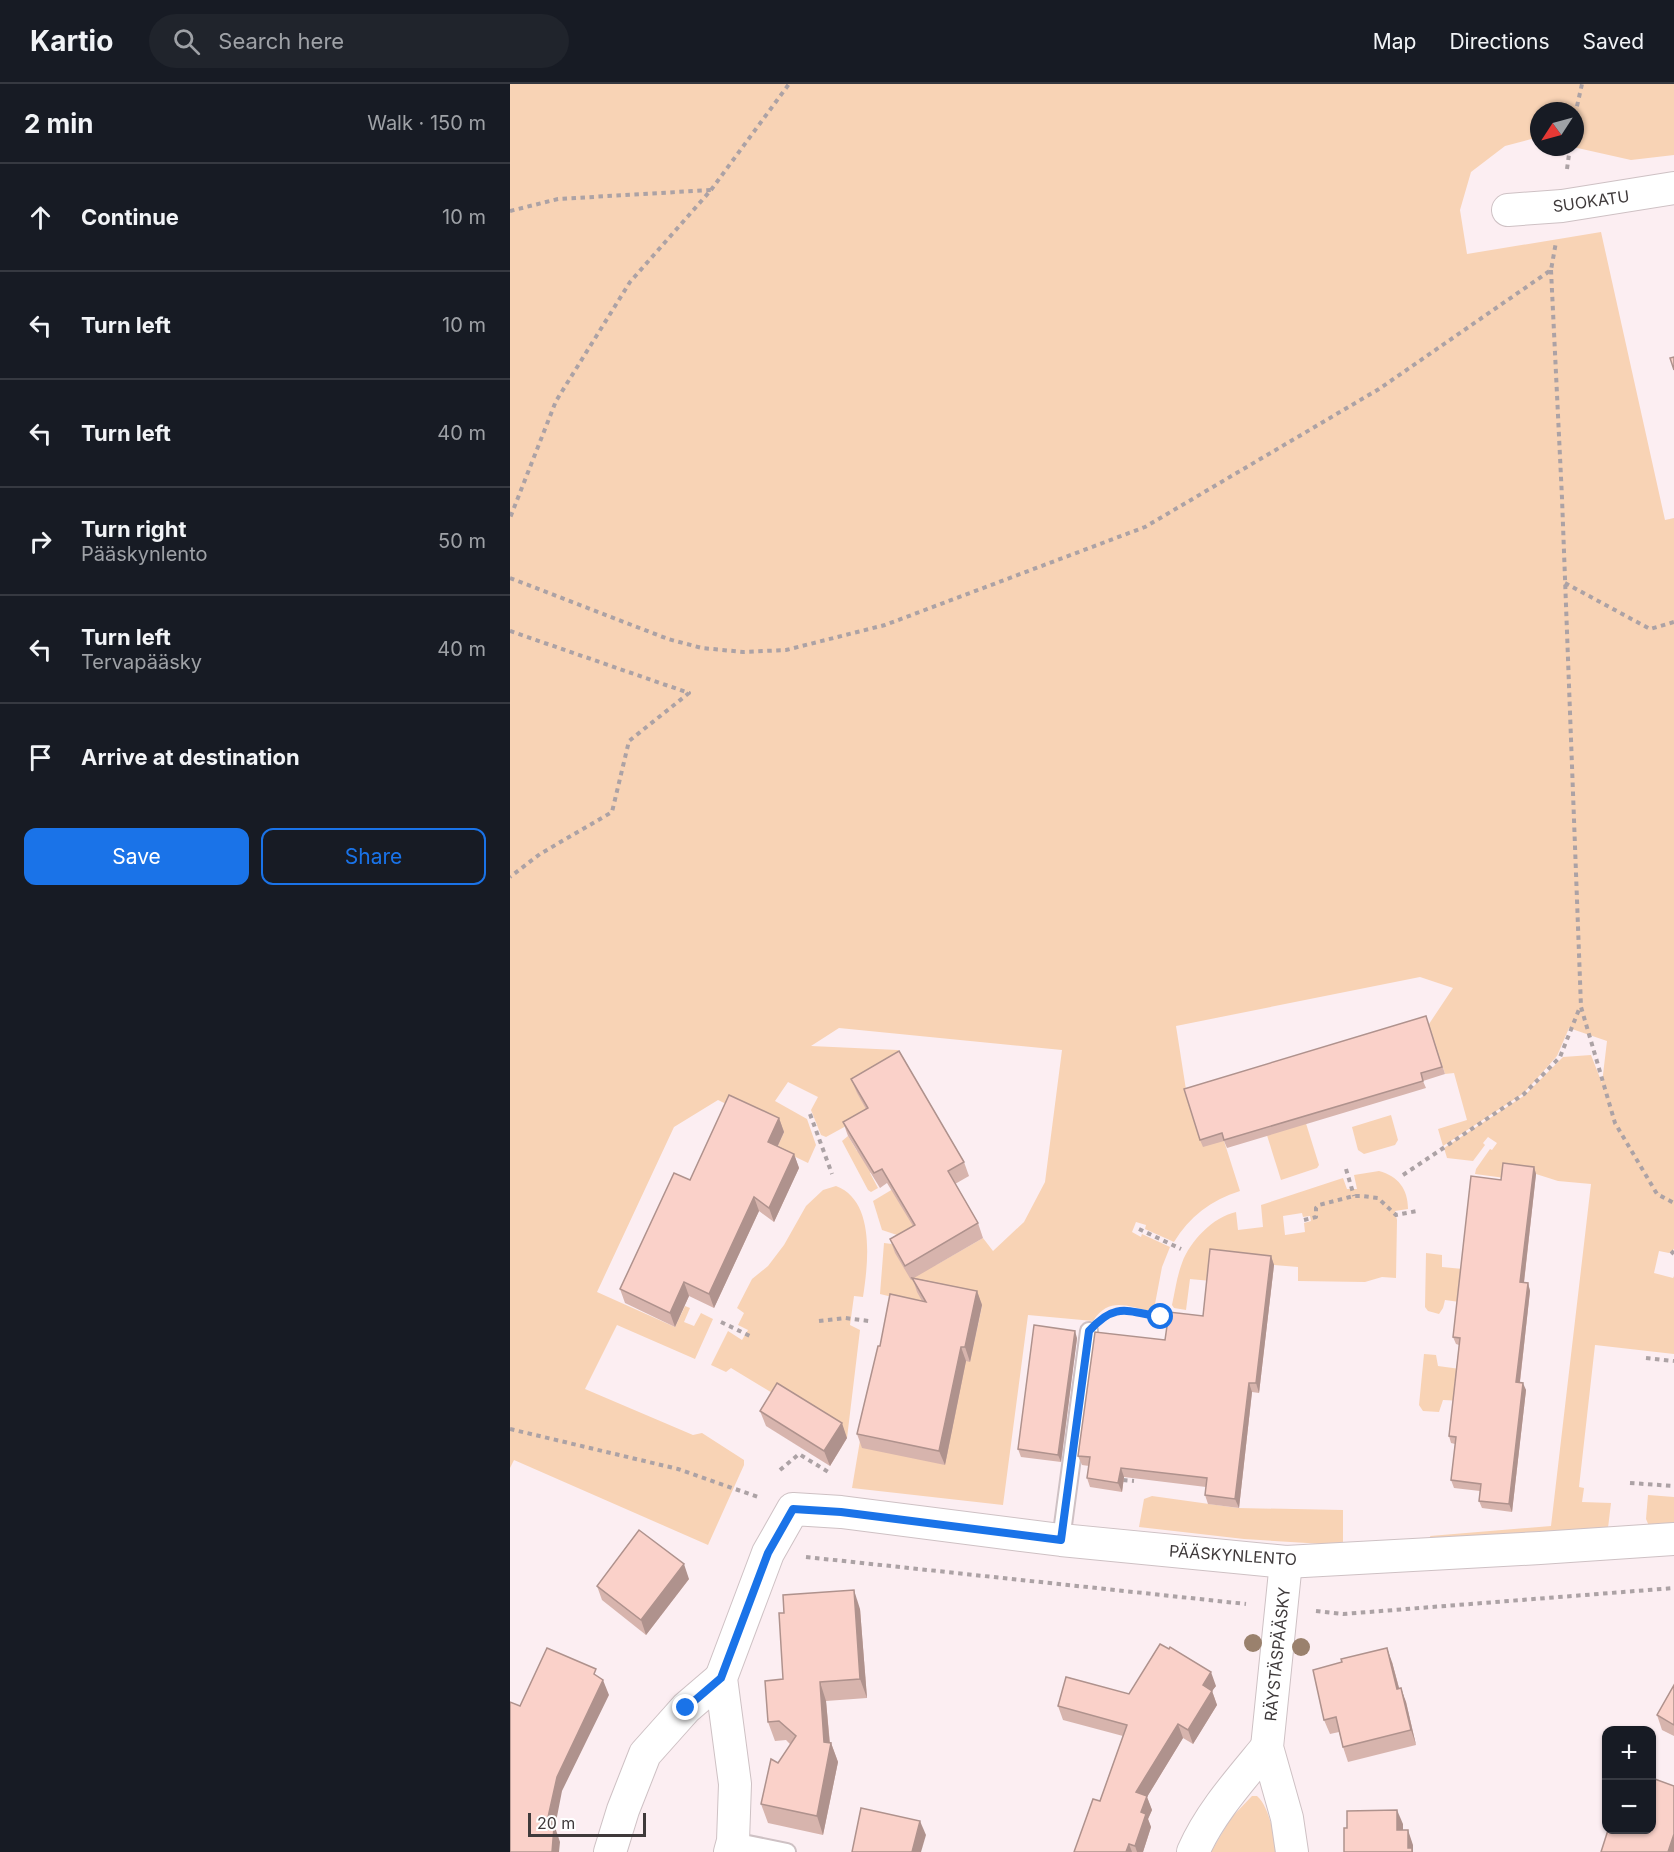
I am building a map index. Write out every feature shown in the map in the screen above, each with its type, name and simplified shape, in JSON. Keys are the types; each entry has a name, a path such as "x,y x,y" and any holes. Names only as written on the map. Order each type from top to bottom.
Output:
{"street":[{"name":"SUOKATU","path":"1508,210 1562,206 1674,188"},
{"name":"PÄÄSKYNLENTO","path":"793,1509 841,1512 1061,1540 1286,1562 1674,1539"},
{"path":"731,1846 735,1784 721,1678 768,1553 793,1509"},
{"name":"RÄYSTÄSPÄÄSKY","path":"1286,1562 1267,1747 1287,1818 1292,1852"},
{"path":"610,1852 623,1810 645,1754 686,1708 721,1678"},
{"path":"1193,1852 1216,1813 1267,1747"}],"lane":[{"path":"1061,1540 1089,1331"},
{"path":"731,1846 787,1852"}],"path":[{"path":"510,518 556,401 630,282 711,190 789,84"},
{"path":"1578,102 1582,84"},
{"path":"510,211 558,199 711,190"},
{"path":"1562,206 1551,270 1581,1006 1615,1123 1657,1194 1674,1203"},
{"path":"510,578 668,639 702,648 743,652 786,650 885,625 1145,527 1379,389 1551,270"},
{"path":"1565,583 1650,629 1674,622"},
{"path":"510,632 689,693 629,741 612,812 540,854 510,877"},
{"path":"1403,1175 1524,1094 1560,1058 1581,1006"},
{"path":"810,1114 832,1174"},
{"path":"1346,1169 1354,1196"},
{"path":"1304,1220 1316,1217 1316,1208 1319,1205 1354,1196 1378,1198 1396,1215 1417,1211"},
{"path":"1139,1229 1181,1249"},
{"path":"1089,1331 1104,1316 1119,1310 1161,1317"},
{"path":"819,1321 845,1318 869,1321"},
{"path":"722,1322 750,1336"},
{"path":"1646,1359 1674,1361"},
{"path":"510,1430 678,1469 793,1509"},
{"path":"780,1470 799,1454 836,1477"},
{"path":"1124,1480 1134,1481"},
{"path":"1630,1483 1674,1486"}],"shaded area":[{"path":"510,84 1674,84 1674,155 1631,160 1584,149 1584,102 1530,102 1530,139 1505,146 1471,172 1460,210 1467,254 1601,232 1665,520 1674,518 1674,1249 1669,1253 1659,1251 1654,1273 1673,1278 1674,1276 1674,1354 1595,1345 1579,1487 1584,1488 1582,1502 1611,1503 1608,1528 1432,1542 1430,1536 1551,1526 1591,1184 1558,1181 1536,1174 1505,1178 1475,1174 1490,1149 1492,1150 1497,1143 1488,1137 1473,1161 1447,1158 1444,1148 1525,1095 1563,1057 1591,1055 1602,1083 1607,1041 1569,1028 1557,1056 1524,1093 1443,1146 1438,1129 1467,1120 1454,1073 1445,1074 1429,1024 1453,988 1420,977 1176,1026 1187,1096 1224,1141 1240,1191 1202,1210 1174,1242 1145,1229 1146,1225 1136,1222 1132,1232 1141,1237 1142,1234 1170,1247 1162,1267 1155,1304 1150,1311 1126,1306 1112,1306 1099,1313 1093,1321 1028,1315 1003,1505 852,1488 865,1411 970,1361 982,1306 925,1305 880,1294 884,1243 908,1246 936,1265 983,1238 993,1251 1024,1222 1045,1182 1062,1050 839,1028 811,1046 898,1050 904,1065 868,1114 826,1137 821,1135 811,1110 818,1097 788,1082 775,1101 807,1119 816,1145 808,1163 777,1148 784,1132 718,1100 674,1127 597,1292 675,1327 685,1306 690,1308 684,1322 694,1326 701,1313 713,1319 695,1359 617,1325 585,1389 693,1435 702,1433 744,1460 744,1465 708,1545 514,1460 510,1468"},
{"path":"1391,1115 1398,1140 1395,1145 1364,1154 1358,1150 1352,1127"},
{"path":"1304,1117 1319,1165 1317,1168 1281,1180 1265,1129"},
{"path":"848,1136 857,1151 895,1159 870,1173 878,1188 871,1192 842,1141"},
{"path":"1379,1171 1386,1173 1397,1180 1404,1190 1408,1209 1395,1211 1397,1220 1396,1278 1382,1277 1365,1282 1298,1281 1298,1267 1274,1265 1211,1281 1190,1279 1186,1310 1174,1308 1172,1305 1177,1278 1186,1255 1203,1231 1219,1219 1236,1212 1238,1230 1263,1227 1261,1205 1343,1178 1347,1189 1357,1189 1354,1175","holes":["1302,1213 1303,1217 1310,1216 1311,1221 1304,1223 1305,1232 1285,1235 1283,1216"]},
{"path":"908,1180 915,1229 903,1237 882,1230 873,1201"},
{"path":"836,1186 849,1194 858,1205 863,1219 867,1251 863,1297 854,1296 850,1325 860,1330 847,1438 731,1368 726,1372 711,1365 728,1331 742,1340 748,1330 738,1325 744,1313 737,1308 752,1279 768,1266 784,1245 806,1206 823,1190"},
{"path":"1426,1253 1442,1255 1442,1267 1463,1269 1467,1303 1445,1300 1439,1314 1428,1311 1425,1307"},
{"path":"1424,1354 1436,1355 1438,1366 1460,1369 1463,1401 1443,1400 1439,1412 1423,1411 1419,1405"},
{"path":"1648,1495 1674,1497 1674,1523 1649,1526 1646,1519"},
{"path":"1152,1496 1238,1508 1343,1510 1343,1542 1340,1545 1244,1539 1139,1527 1144,1499"},
{"path":"1252,1796 1257,1796 1265,1807 1278,1852 1211,1852 1231,1818"}],"building":[{"path":"1674,357 1674,370 1670,358"},
{"path":"1426,1016 1442,1067 1421,1073 1423,1081 1224,1140 1222,1133 1200,1140 1184,1089"},
{"path":"899,1051 964,1162 948,1171 978,1223 905,1266 890,1239 915,1225 882,1169 874,1173 843,1122 868,1108 851,1079"},
{"path":"729,1095 779,1118 768,1142 794,1154 769,1208 754,1197 709,1294 684,1282 670,1313 620,1289 674,1173 690,1180"},
{"path":"1503,1163 1534,1167 1520,1282 1528,1283 1516,1382 1523,1383 1509,1504 1479,1501 1481,1484 1451,1480 1456,1437 1449,1436 1460,1338 1453,1337 1471,1176 1501,1180"},
{"path":"1210,1249 1271,1256 1256,1383 1249,1383 1235,1499 1205,1495 1207,1478 1121,1468 1118,1483 1087,1478 1090,1457 1078,1456 1095,1332 1165,1340 1169,1312 1203,1316"},
{"path":"912,1278 977,1291 965,1347 961,1347 939,1451 857,1434 878,1346 880,1346 890,1294 926,1302"},
{"path":"1034,1325 1075,1331 1058,1455 1018,1449"},
{"path":"777,1383 842,1423 824,1451 760,1411"},
{"path":"639,1530 684,1564 641,1620 597,1586"},
{"path":"854,1590 860,1679 820,1682 824,1742 831,1743 817,1816 761,1804 771,1759 778,1763 796,1736 779,1721 768,1722 765,1681 783,1679 779,1613 784,1613 783,1595"},
{"path":"1160,1644 1169,1649 1170,1647 1211,1672 1203,1685 1212,1691 1188,1730 1178,1724 1136,1792 1147,1796 1141,1812 1146,1814 1135,1846 1129,1844 1126,1852 1074,1852 1093,1799 1100,1801 1127,1725 1058,1706 1066,1677 1129,1694"},
{"path":"547,1648 596,1669 594,1674 603,1680 557,1777 546,1826 554,1827 552,1852 510,1852 510,1702 520,1706"},
{"path":"1387,1648 1397,1689 1401,1688 1411,1730 1343,1747 1336,1717 1324,1720 1313,1670 1342,1662 1341,1659"},
{"path":"1674,1685 1674,1725 1657,1715"},
{"path":"1656,1779 1674,1786 1674,1834 1668,1852 1601,1852 1607,1834 1656,1834"},
{"path":"861,1808 920,1821 912,1852 852,1852"},
{"path":"1397,1810 1397,1830 1408,1830 1408,1848 1412,1848 1412,1852 1344,1852 1347,1811"}],"route":[{"path":"686,1708 721,1678 768,1553 793,1509 841,1512 1061,1540 1089,1331 1104,1316 1119,1310 1161,1317"}]}
